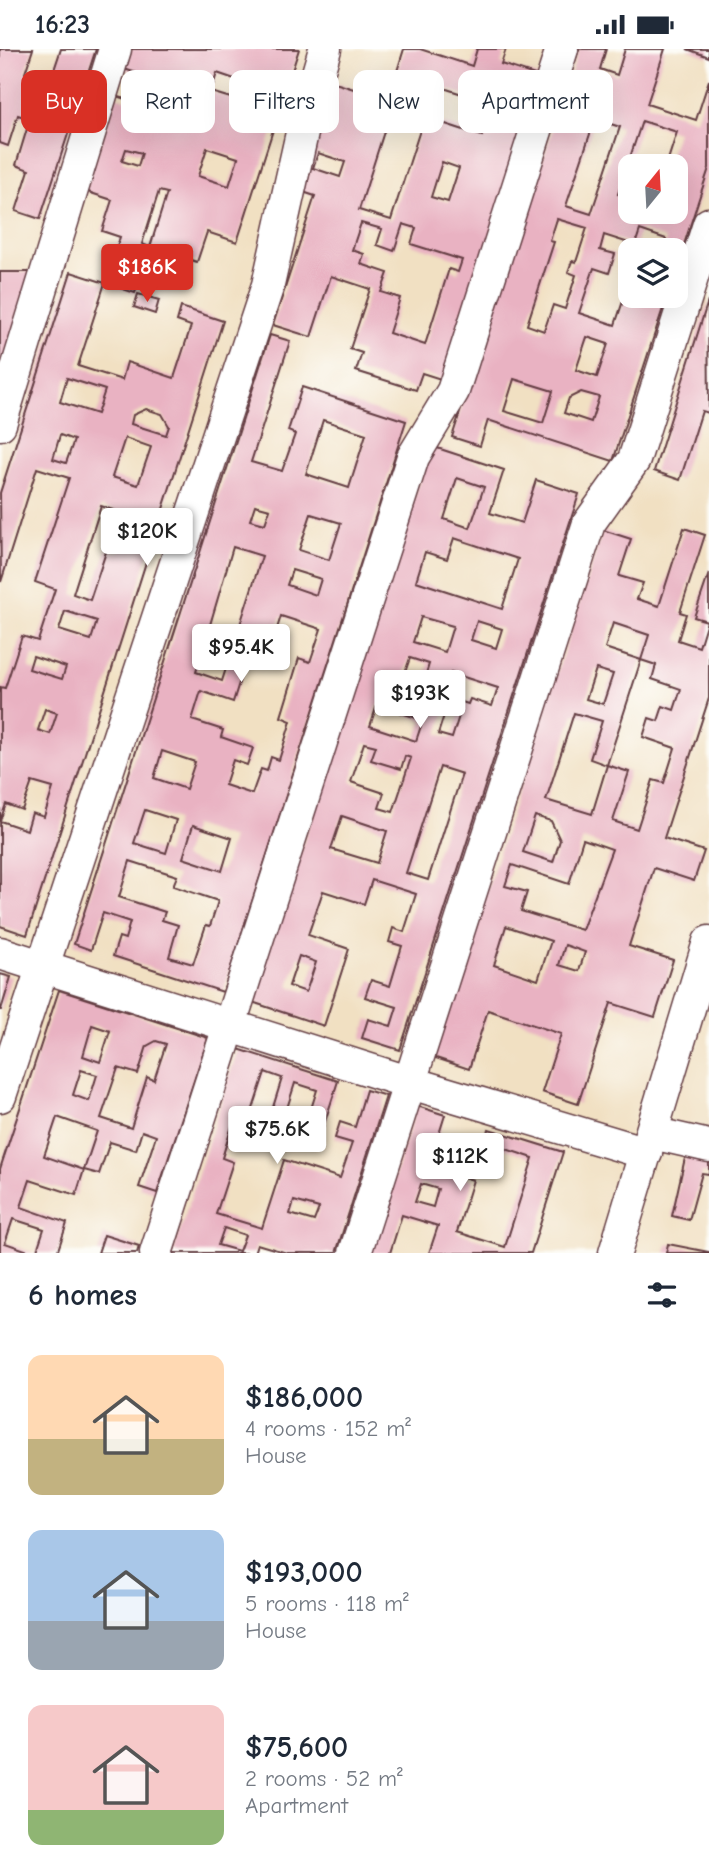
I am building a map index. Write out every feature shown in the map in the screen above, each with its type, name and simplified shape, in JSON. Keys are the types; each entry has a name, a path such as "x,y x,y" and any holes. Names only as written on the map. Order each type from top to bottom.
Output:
{"street":[{"path":"0,424 115,49"},
{"path":"0,1096 268,285 325,49"},
{"path":"156,1253 232,1025 413,457 453,391 562,49"},
{"path":"355,1253 589,523 634,460 709,224"},
{"path":"615,1253 709,942"},
{"path":"0,953 411,1083 649,1143 709,1146"}],"building":[{"path":"0,49 33,49 26,70 21,70 21,116 18,115 8,146 0,143"},
{"path":"61,49 96,49 89,70 54,70"},
{"path":"131,49 299,49 292,70 229,70 229,77 217,73 215,79 215,70 124,69"},
{"path":"404,49 420,49 472,66 477,49 506,49 501,64 519,70 458,70 458,93 444,88 444,70 397,70"},
{"path":"579,49 606,49 600,69 603,70 572,70"},
{"path":"625,49 665,49 647,104 696,120 709,80 709,168 686,238 663,238 640,230 637,238 618,240 604,235 600,250 615,254 609,273 594,268 579,313 615,325 621,308 663,308 613,461 488,420 480,446 452,437 552,133 590,133 566,206 591,214 620,127 613,125 613,74 617,75","holes":["557,219 587,228 576,262 572,261 568,272 576,275 565,309 553,305 544,331 527,325 554,242 550,241","587,337 608,344 597,377 576,370","514,379 553,391 543,423 504,411","581,392 599,397 591,422 564,413 569,398"]},
{"path":"687,49 709,49 709,57"},
{"path":"339,84 353,89 353,133 384,133 359,210 391,220 419,133 444,133 444,124 458,128 458,133 482,136 483,133 526,133 447,381 422,373 416,390 356,371 362,353 350,349 370,289 331,276 311,337 273,325 315,196 297,190 315,133 339,133","holes":["318,153 345,162 340,177 313,168","442,162 459,168 448,202 431,197","361,223 382,229 377,245 394,251 403,224 416,228 411,244 462,260 458,272 449,269 425,345 389,333 400,298 381,292 388,273 361,264 364,254 352,250"]},
{"path":"215,93 229,98 229,133 272,133 237,242 207,232 197,262 150,247 135,293 105,283 120,237 102,231 112,200 85,191 104,133 107,133 107,124 116,96 121,98 121,133 215,133","holes":["207,148 238,158 229,186 198,176","126,149 142,153 138,166 122,161","159,191 167,193 150,247 142,244"]},
{"path":"26,133 68,133 40,219 16,211 29,170 16,165"},
{"path":"0,272 38,272 0,387"},
{"path":"71,272 105,283 78,366 122,380 127,362 174,378 191,326 177,321 181,307 223,321 27,935 0,926 0,821 0,687 5,688 22,636 38,641 55,589 35,582 69,478 37,468 1,582 0,493","holes":["67,378 105,390 97,414 60,402","146,409 162,414 169,426 166,435 131,424 133,415","60,435 74,440 66,463 53,459","125,438 151,447 138,485 112,477","101,506 131,516 119,552 107,549 90,600 73,594","65,611 97,621 91,640 59,630","33,656 66,667 62,679 29,669","45,709 57,713 50,734 38,730","32,782 53,788 44,817 32,813 27,830 0,821 6,804 22,810"]},
{"path":"138,294 159,300 155,314 134,307"},
{"path":"708,301 709,413 702,411 680,480 654,471"},
{"path":"270,335 290,341 251,462 282,471 295,434 288,431 302,387 406,421 223,992 113,956 119,937 125,939 130,922 103,913 91,950 74,944","holes":["323,420 366,434 349,488 306,474","255,505 270,509 265,524 250,520","311,514 341,523 329,560 299,550","233,547 262,556 222,681 196,672","292,570 321,579 316,595 287,585","281,616 321,629 310,662 299,658 281,717 291,721 279,760 271,757 267,771 261,769 252,794 225,785 233,760 247,765 253,748 221,737 223,730 192,720 201,691 233,702 249,651 268,657","162,751 195,762 186,789 154,778","145,810 176,820 166,853 134,843","193,825 232,838 222,871 183,858","130,861 177,876 173,886 218,901 210,926 206,925 193,964 169,957 178,925 162,920 165,912 119,897"]},
{"path":"431,446 504,470 490,513 522,523 536,480 579,494 400,1050 362,1038 368,1019 391,1026 397,1007 365,997 371,980 390,986 402,946 389,942 393,928 404,932 416,894 372,880 364,904 323,891 308,935 349,949 324,1026 252,1002","holes":["457,478 484,487 470,528 444,519","454,538 518,559 502,609 416,581 425,552 447,559","421,617 453,626 445,652 413,642","477,621 502,629 496,648 471,640","410,658 429,664 423,684 403,678","451,673 498,688 492,706 470,699 468,704 443,696","377,705 423,720 416,741 370,726","445,712 459,716 452,738 438,734","364,743 376,746 371,760 401,769 405,756 411,758 393,812 379,808 384,793 351,782","440,767 462,774 428,880 406,873","342,816 387,831 377,863 331,849","299,956 316,962 306,992 289,986"]},
{"path":"684,528 705,535 680,612 686,614 678,640 699,647 707,621 694,617 709,573 709,698 664,838 704,851 694,881 654,868 629,946 673,960 655,1017 611,1003 578,1104 542,1092 561,1034 488,1010 469,1069 433,1057 603,530 631,539 619,576 643,583 637,599 659,606","holes":["613,623 649,635 641,660 605,648","641,660 656,665 652,679 681,689 674,710 663,706 658,721 649,718 643,737 675,748 664,783 653,780 637,829 613,821 629,772 607,765","596,669 613,674 603,704 586,699","574,713 602,721 590,759 607,765 592,814 546,800","535,816 551,821 560,840 553,862 523,852","583,839 612,849 582,930 521,911 527,892 505,886 512,865 569,884","506,926 551,941 538,980 494,965","565,945 585,952 579,971 559,965"]},
{"path":"0,974 11,977 1,1010 0,1010"},
{"path":"59,990 208,1038 157,1193 139,1187 156,1136 142,1131 136,1150 110,1142 99,1174 84,1170 76,1195 30,1180 21,1207 67,1223 57,1253 36,1253 44,1229 13,1219 5,1243 34,1253 0,1253 0,1169","holes":["92,1025 110,1031 100,1062 83,1056","156,1041 166,1044 154,1080 147,1077 131,1128 101,1118 118,1068 138,1074 147,1046","81,1070 97,1075 89,1101 73,1095","57,1117 97,1131 84,1170 44,1156"]},
{"path":"238,1049 338,1081 321,1134 305,1128 317,1090 295,1083 283,1121 295,1125 289,1144 232,1126 222,1158 233,1162 216,1214 262,1228 284,1160 340,1178 352,1143 335,1138 340,1122 355,1127 366,1090 386,1096 336,1253 287,1253 257,1244 254,1253 173,1253","holes":["265,1072 282,1078 270,1117 252,1112","294,1201 319,1208 314,1221 290,1214","224,1228 245,1235 239,1251 218,1245"]},
{"path":"417,1106 445,1115 429,1166 473,1180 457,1232 505,1247 533,1158 485,1142 489,1129 563,1152 531,1253 429,1253 438,1226 402,1215 390,1253 370,1253","holes":["421,1184 438,1189 433,1207 415,1202"]},
{"path":"687,1149 709,1154 709,1174 702,1173 689,1220 672,1216"},
{"path":"104,1235 139,1246 137,1253 98,1253"},
{"path":"668,1244 709,1252 709,1253 666,1253"}]}
